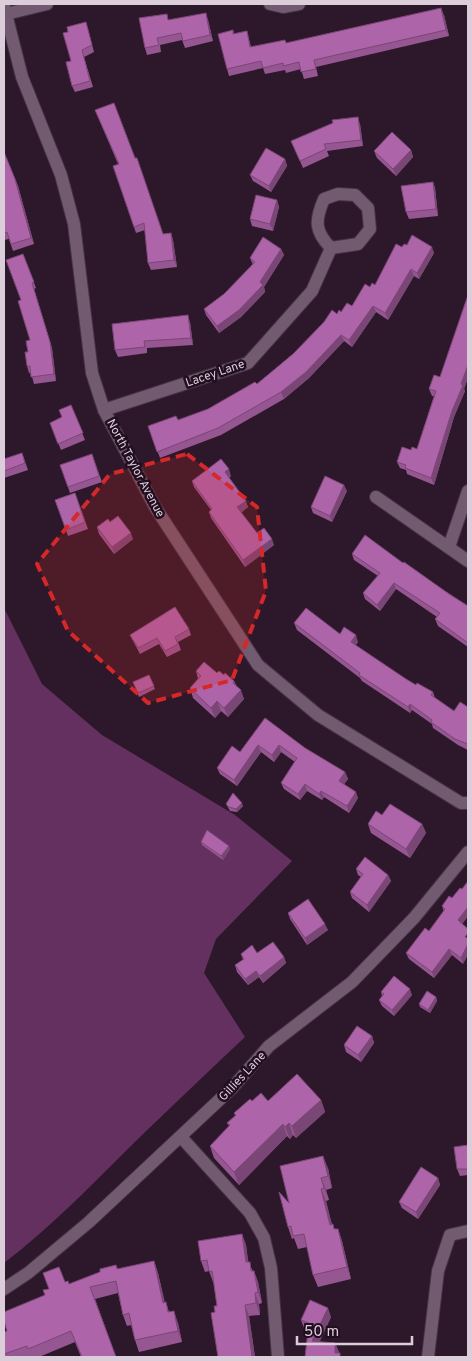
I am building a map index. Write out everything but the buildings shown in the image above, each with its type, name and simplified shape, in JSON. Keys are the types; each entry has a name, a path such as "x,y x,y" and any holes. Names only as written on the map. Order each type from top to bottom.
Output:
{"street":[{"path":"5,10 47,4"},
{"path":"270,4 282,7 299,4"},
{"name":"North Taylor Avenue","path":"5,10 22,77 66,192 78,248 92,373 104,410 155,508 258,665 318,715 461,803 468,803"},
{"path":"338,194 355,194 368,208 370,229 358,244 332,248 321,238 316,218 324,199 338,194"},
{"name":"Lacey Lane","path":"104,410 248,363 312,291 332,248"},
{"path":"449,547 468,491"},
{"path":"376,497 468,561"},
{"name":"Gillies Lane","path":"4,1288 28,1273 89,1222 232,1088 269,1046 352,982 414,918 468,852"},
{"path":"181,1137 250,1213 264,1238 271,1268 278,1357"},
{"path":"428,1357 438,1271 450,1235 468,1231"}],"highlighted area":[{"path":"187,454 257,507 266,591 232,680 148,703 68,631 37,564 110,474"}],"shaded area":[{"path":"4,608 42,684 102,735 235,815 292,861 216,939 204,973 245,1037 57,1218 4,1263"}]}
